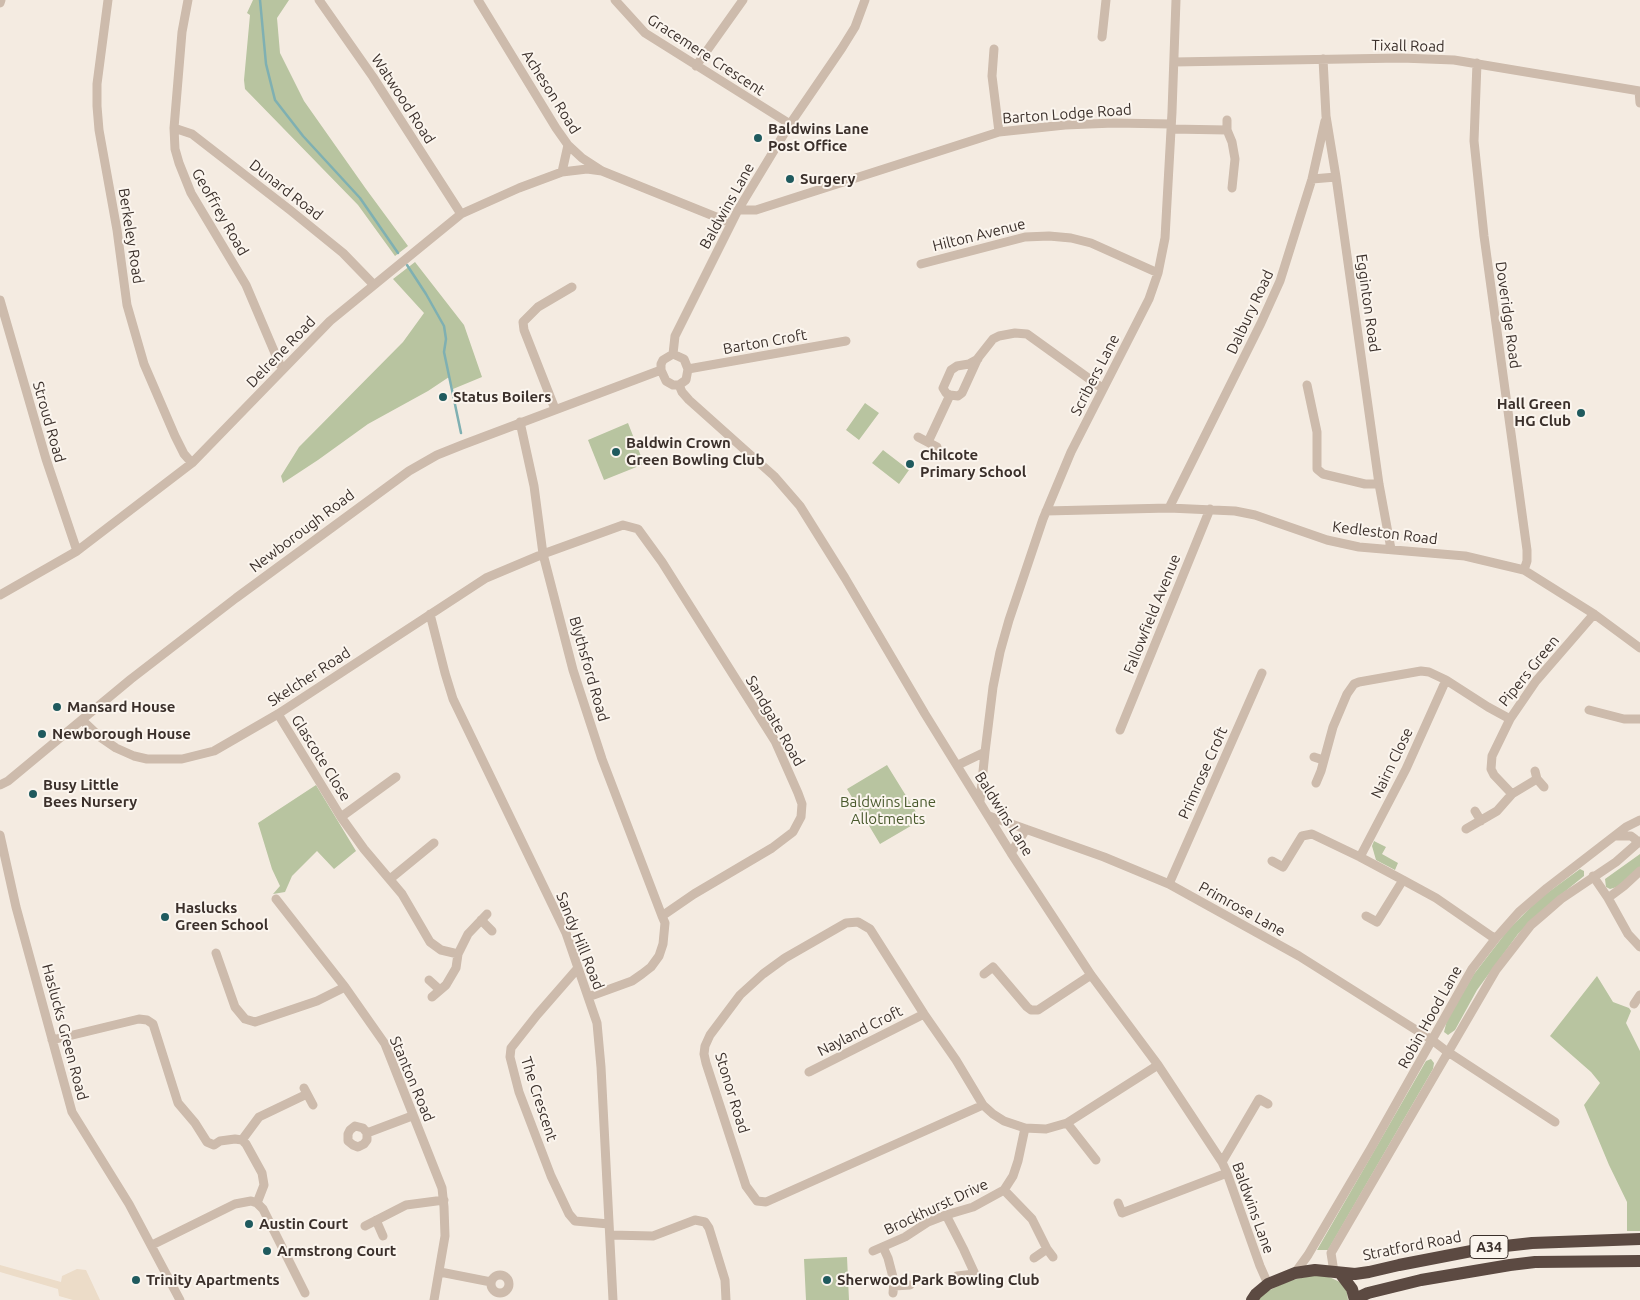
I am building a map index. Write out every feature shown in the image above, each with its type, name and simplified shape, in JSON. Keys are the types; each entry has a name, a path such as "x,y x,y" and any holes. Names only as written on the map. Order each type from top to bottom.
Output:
{"highway":[{"name":"Stratford Road","path":"1268,1284 1295,1273 1315,1270 1369,1272 1487,1248 1532,1243 1640,1240"},
{"name":"A34","path":"1355,1300 1368,1293 1421,1280 1510,1265 1535,1262 1640,1261"},
{"path":"1337,1272 1352,1290 1355,1300"},
{"path":"1252,1300 1268,1284"}],"street":[{"name":"Berkeley Road","path":"108,0 97,84 97,106 99,130 117,230 127,305 144,364 175,436 184,454 192,463"},
{"name":"Geoffrey Road","path":"188,0 182,32 174,128 177,156 185,181 246,285 280,365 284,368"},
{"name":"Watwood Road","path":"319,0 373,78 461,214"},
{"name":"Acheson Road","path":"478,0 568,145 582,158 602,171 731,224"},
{"name":"Gracemere Crescent","path":"615,0 644,33 790,124"},
{"path":"696,66 743,0"},
{"name":"Baldwins Lane","path":"674,354 675,336 738,210 790,124 855,27 866,0"},
{"path":"1102,37 1106,0"},
{"name":"Scribers Lane","path":"980,802 993,687 1009,620 1046,511 1071,452 1149,299 1158,273 1164,238 1176,0"},
{"path":"994,49 992,76 999,132"},
{"name":"Tixall Road","path":"1174,62 1400,58 1454,60 1639,91"},
{"name":"Egginton Road","path":"1323,59 1326,116 1379,484 1391,549"},
{"name":"Doveridge Road","path":"1477,63 1474,141 1484,236 1527,550 1527,562 1524,570"},
{"path":"1639,91 1640,103"},
{"name":"Dalbury Road","path":"1169,508 1262,323 1280,281 1312,179 1326,116"},
{"name":"Barton Lodge Road","path":"738,210 756,210 999,132 1114,123 1171,127 1227,125 1235,159 1232,188"},
{"name":"Dunard Road","path":"174,128 192,134 290,210 343,253 374,285"},
{"path":"562,172 568,145"},
{"name":"Delrene Road","path":"0,596 77,551 192,463 330,321 461,214 519,188 562,172 587,169 602,171"},
{"path":"1312,179 1336,176"},
{"name":"Hilton Avenue","path":"921,264 1025,237 1049,236 1071,238 1091,244 1158,273"},
{"path":"554,409 524,330 523,322 538,307 572,287"},
{"name":"Stroud Road","path":"0,300 53,483 77,551"},
{"path":"978,358 969,364 957,366 951,370 943,388 946,393 958,396 962,393 978,358 993,339 1007,334 1022,333 1102,388"},
{"name":"Barton Croft","path":"688,368 846,341"},
{"path":"674,354 684,359 688,368 686,380 679,385 666,381 661,370 663,360 674,354"},
{"name":"Newborough Road","path":"0,784 8,781 131,679 228,603 389,484 436,455 661,370"},
{"name":"Baldwins Lane","path":"679,385 689,400 774,476 800,506 1011,853 1091,975 1158,1065 1222,1162 1228,1173 1268,1284"},
{"path":"1307,385 1317,432 1317,469 1323,474 1355,482 1379,484"},
{"path":"928,442 950,395"},
{"name":"Blythsford Road","path":"520,422 534,486 543,554 573,670 602,758 662,916"},
{"path":"918,437 937,447"},
{"name":"Kedleston Road","path":"1046,511 1169,508 1235,511 1255,515 1327,540 1359,547 1465,556 1524,570 1594,614 1640,648"},
{"name":"Fallowfield Avenue","path":"1120,730 1210,509"},
{"name":"Sandgate Road","path":"543,554 623,525 638,529 662,562 774,741 802,804 801,817 793,832 772,848 694,894 662,916"},
{"name":"Skelcher Road","path":"82,720 100,737 116,748 134,756 147,759 182,759 214,750 278,714 486,578 543,554"},
{"name":"Sandy Hill Road","path":"430,614 453,699 566,933 597,1023 613,1300"},
{"name":"Pipers Green","path":"1316,783 1333,727 1346,694 1354,684 1421,671 1429,672 1446,680 1510,719 1536,681 1594,614"},
{"name":"Primrose Croft","path":"1170,884 1262,673"},
{"name":"Nairn Close","path":"1360,857 1406,768 1446,680"},
{"path":"1589,710 1624,719 1640,719"},
{"name":"Glascote Close","path":"278,714 341,817 364,849 402,894 430,942 441,950 458,954"},
{"path":"1510,719 1494,749 1491,765 1494,775 1512,794"},
{"path":"958,765 985,752"},
{"path":"1314,757 1323,760"},
{"name":"Glascote Close","path":"341,817 396,777"},
{"path":"1466,829 1497,811 1512,794 1539,779"},
{"path":"1475,811 1481,821"},
{"name":"Primrose Lane","path":"989,816 1104,857 1170,884 1299,956 1432,1040 1555,1122"},
{"name":"Robin Hood Lane","path":"1295,1273 1308,1255 1366,1156 1472,969 1518,912 1581,861 1640,820"},
{"path":"1011,853 1026,829"},
{"path":"1272,861 1284,867 1302,836 1312,834 1360,857 1436,898 1496,938"},
{"name":"Haslucks Green Road","path":"0,835 16,908 72,1112 129,1204 180,1300"},
{"path":"1337,1272 1332,1253 1484,988 1531,925 1561,899 1616,862 1639,843 1631,836 1615,836"},
{"path":"390,879 434,843"},
{"path":"1608,898 1640,871"},
{"path":"1593,876 1628,934 1640,947"},
{"path":"1366,916 1377,922 1403,880"},
{"name":"Stanton Road","path":"276,899 345,987 385,1044 442,1188 445,1236 434,1300"},
{"path":"588,997 632,981 651,967 663,944 665,923 662,916"},
{"path":"432,997 446,985 456,968 458,954 468,934 484,917 492,930"},
{"name":"Stonor Road","path":"983,1104 774,1200 766,1202 757,1201 746,1186 704,1054 705,1046 710,1034 740,995 762,974 785,958 846,923 858,922 870,929 983,1104 1004,1121 1025,1128 1046,1129 1067,1123 1158,1065"},
{"path":"216,953 236,1007 245,1019 255,1022 317,1001 345,987"},
{"path":"984,974 993,967 1031,1010 1038,1010 1091,975"},
{"name":"The Crescent","path":"578,968 511,1048 510,1057 519,1092 551,1176 568,1214 575,1221 609,1224"},
{"path":"429,980 440,990"},
{"path":"1634,1004 1640,994"},
{"name":"Nayland Croft","path":"809,1072 924,1014"},
{"path":"52,1040 139,1019 147,1020 153,1024 178,1103 196,1123 207,1142 214,1146 220,1141 235,1139 242,1140 246,1144 262,1173 264,1185 257,1203"},
{"path":"242,1140 259,1117 306,1091 313,1105"},
{"path":"1222,1162 1259,1098 1268,1104"},
{"path":"367,1133 412,1116"},
{"path":"1067,1123 1096,1160"},
{"name":"Brockhurst Drive","path":"874,1251 906,1237 928,1222 973,1207 1004,1190 1013,1176 1025,1128"},
{"path":"1118,1203 1122,1213 1228,1173"},
{"path":"1004,1190 1032,1219 1053,1257"},
{"path":"365,1226 406,1205 444,1200"},
{"path":"152,1245 235,1204 250,1201 257,1203 263,1209 272,1225 305,1293"},
{"path":"946,1215 976,1278 957,1276"},
{"path":"376,1220 383,1236"},
{"path":"610,1235 653,1236 695,1220 705,1222 709,1228 725,1280 726,1300"},
{"path":"883,1247 888,1258 893,1289 910,1285"},
{"path":"1034,1258 1047,1249"},
{"path":"440,1272 491,1282"}],"green space":[{"path":"253,0 289,0 277,18 280,53 304,101 408,246 395,256 358,205 245,89 244,80 250,15 247,13"},
{"path":"415,262 464,325 482,377 453,389 449,377 428,391 368,424 283,483 281,476 299,447 403,342 424,313 393,279"},
{"path":"865,403 879,413 859,440 846,430"},
{"name":"Baldwin Crown Green Bowling Club","path":"628,423 644,464 604,480 588,440"},
{"path":"883,450 909,470 899,484 872,463"},
{"name":"Baldwins Lane Allotments","path":"887,765 921,820 880,844 847,789"},
{"path":"316,785 356,851 334,869 317,851 292,876 285,892 273,894 280,886 272,869 258,823"},
{"path":"1374,841 1386,847 1382,854 1398,863 1395,870 1376,860 1372,846"},
{"path":"1640,854 1640,867 1617,887 1610,889 1606,887 1605,879"},
{"path":"1580,869 1584,871 1584,876 1547,906 1518,934 1477,990 1455,1030 1448,1035 1444,1032 1447,1020 1474,974 1508,930 1539,899"},
{"path":"1597,976 1613,1002 1629,1008 1631,1011 1626,1023 1640,1051 1640,1231 1627,1231 1627,1202 1584,1105 1600,1083 1591,1072 1550,1036"},
{"path":"1431,1059 1434,1063 1433,1069 1328,1250 1317,1250 1426,1061"},
{"name":"Sherwood Park Bowling Club","path":"847,1257 849,1300 806,1300 804,1259"},
{"path":"1310,1276 1327,1276 1342,1283 1347,1292 1348,1300 1258,1300 1264,1293 1288,1281"}],"shaded area":[{"path":"0,1265 61,1282 62,1276 77,1269 86,1270 100,1300 73,1300 59,1296 58,1289 0,1272"}],"waterway":[{"path":"260,0 266,64 275,100 303,136 360,198 398,253"},
{"path":"407,265 444,326 446,339 444,352 461,433"}],"place":[{"name":"Baldwins Lane Post Office","path":"758,138"},
{"name":"Surgery","path":"790,179"},
{"name":"Status Boilers","path":"443,397"},
{"name":"Hall Green HG Club","path":"1581,413"},
{"name":"Baldwin Crown Green Bowling Club","path":"616,452"},
{"name":"Chilcote Primary School","path":"910,464"},
{"name":"Mansard House","path":"57,707"},
{"name":"Newborough House","path":"42,734"},
{"name":"Busy Little Bees Nursery","path":"33,794"},
{"name":"Haslucks Green School","path":"165,917"},
{"name":"Austin Court","path":"249,1224"},
{"name":"Armstrong Court","path":"267,1251"},
{"name":"Trinity Apartments","path":"136,1280"},
{"name":"Sherwood Park Bowling Club","path":"827,1280"}]}
